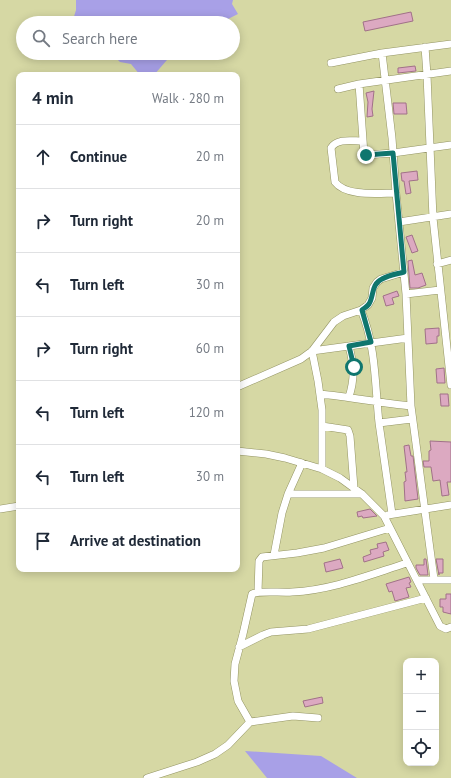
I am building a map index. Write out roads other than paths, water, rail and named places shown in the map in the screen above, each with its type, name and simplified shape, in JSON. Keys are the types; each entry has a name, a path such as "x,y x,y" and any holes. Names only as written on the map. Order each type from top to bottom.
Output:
{"street":[{"path":"331,63 382,53 451,44"},
{"path":"425,47 433,218 451,385"},
{"path":"382,53 392,138 406,294 412,419 434,579"},
{"path":"338,89 359,84 451,71"},
{"path":"359,84 364,154 393,153 451,145"},
{"path":"362,141 339,141 331,148 335,182 338,187 360,193 396,193"},
{"path":"399,222 433,218 451,214"},
{"path":"437,264 451,260"},
{"path":"240,386 300,359 312,351 334,322 343,316 362,310 368,305 372,298 373,288 377,282 381,279 404,272"},
{"path":"406,294 440,290"},
{"path":"362,310 371,342 379,423 392,514"},
{"path":"312,351 408,338"},
{"path":"349,346 354,376 349,397"},
{"path":"312,351 320,394 322,470"},
{"path":"320,394 411,406"},
{"path":"379,423 412,419"},
{"path":"322,426 348,430 350,436 354,488"},
{"path":"240,451 266,454 302,463 322,470 362,494 384,516 440,626 446,629 451,627"},
{"path":"274,555 283,509 302,463"},
{"path":"288,494 362,494"},
{"path":"384,516 425,508 451,505"},
{"path":"0,509 16,506"},
{"path":"258,592 259,559 262,557 324,548 390,528"},
{"path":"250,722 242,709 235,690 234,669 251,596 253,593 294,592 332,587 407,562"},
{"path":"417,580 451,580"},
{"path":"239,648 271,632 308,629 426,598"},
{"path":"147,778 197,762 215,754 228,746 250,722 293,716 318,718"}]}
